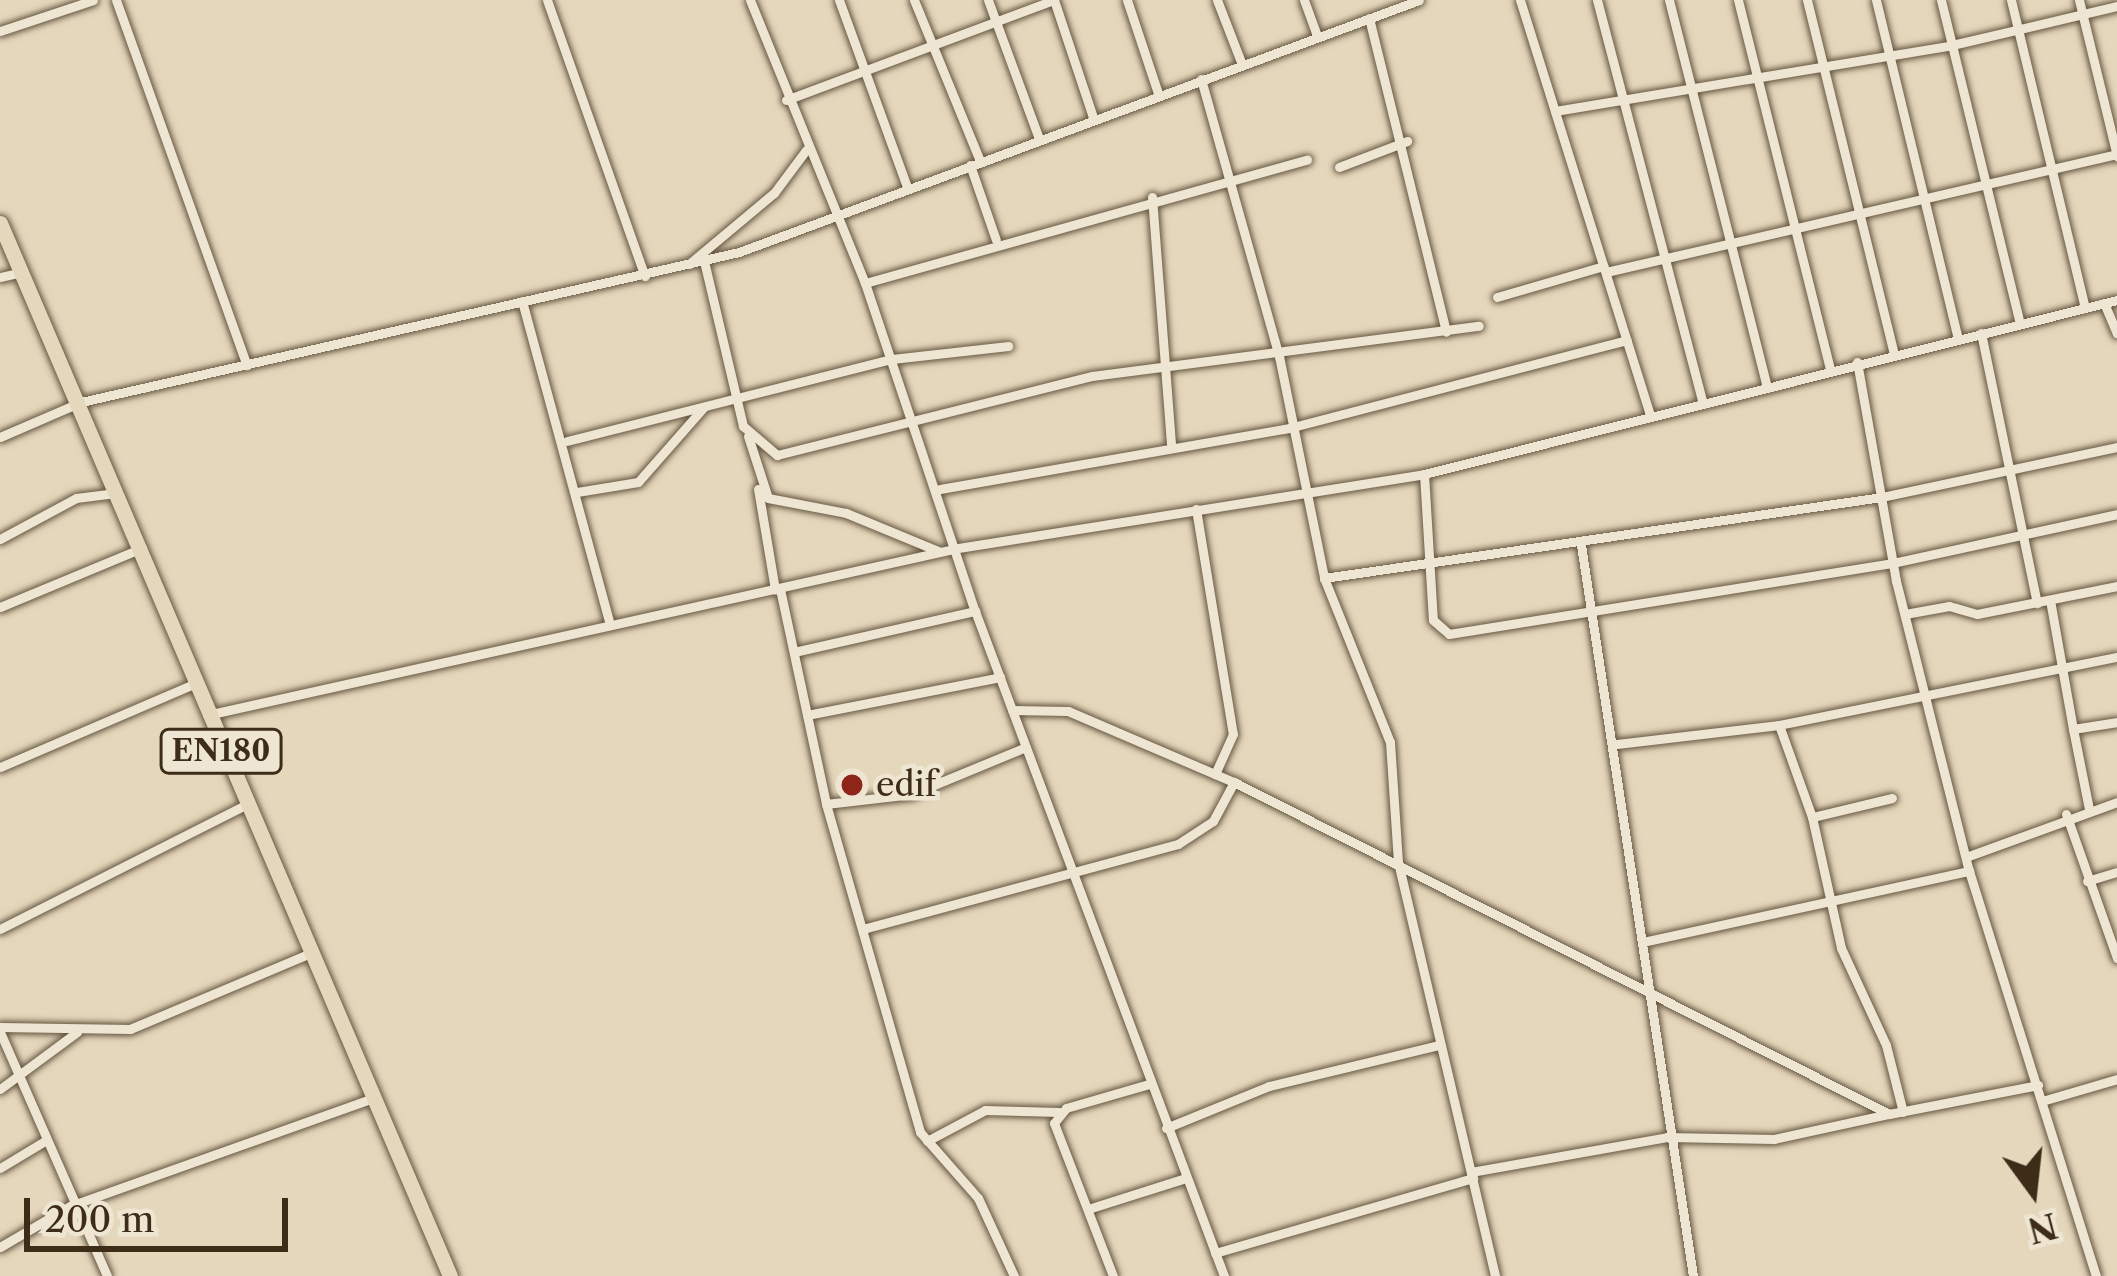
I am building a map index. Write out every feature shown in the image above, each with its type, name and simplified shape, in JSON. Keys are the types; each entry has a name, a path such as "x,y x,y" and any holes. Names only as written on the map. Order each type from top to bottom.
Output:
{"main road":[{"name":"EN180","path":"0,223 142,548 243,806 442,1274"}],"street":[{"path":"0,31 93,0"},
{"path":"116,0 247,365"},
{"path":"547,0 645,276"},
{"path":"750,0 818,182 865,283 940,489 975,611 1224,1276"},
{"path":"839,0 907,187"},
{"path":"914,0 975,163 996,240"},
{"path":"988,0 1038,136"},
{"path":"785,100 1054,0 1093,117"},
{"path":"1127,0 1158,93"},
{"path":"1217,0 1241,62"},
{"path":"1304,0 1317,35"},
{"path":"0,437 81,403 689,265 1369,18 1390,5 1419,0"},
{"path":"1520,0 1649,412"},
{"path":"1597,0 1702,400"},
{"path":"1669,0 1766,384"},
{"path":"1738,0 1830,369"},
{"path":"1808,0 1820,68 1894,354"},
{"path":"1876,0 1958,338"},
{"path":"1941,0 2020,323"},
{"path":"2011,0 2085,308"},
{"path":"1497,297 2117,155 2079,0"},
{"path":"1555,111 1952,45 2117,6"},
{"path":"1369,18 1407,141 1446,332"},
{"path":"1201,79 1234,179 1280,356 1288,428 1324,578 1385,725 1398,862 1495,1276"},
{"path":"1340,167 1407,141"},
{"path":"689,265 788,179 806,150"},
{"path":"865,283 996,240 1307,160"},
{"path":"788,179 818,182"},
{"path":"1152,197 1172,443"},
{"path":"704,260 734,400 748,436 826,804 927,1141 978,1198 1014,1276"},
{"path":"0,277 21,272"},
{"path":"207,715 958,548 1424,474 1649,412 2117,300"},
{"path":"522,301 610,626"},
{"path":"2104,303 2117,333"},
{"path":"748,436 792,456 914,428 1053,384 1478,326"},
{"path":"1981,333 2037,603"},
{"path":"940,489 1172,443 1288,428 1627,340"},
{"path":"567,442 892,359 1007,346"},
{"path":"1857,362 1892,562 1930,693 1969,872 2096,1276"},
{"path":"578,492 638,482 704,407"},
{"path":"1324,578 1432,569 1882,497 2117,446"},
{"path":"1424,474 1433,620 1449,634 1892,562 2117,514"},
{"path":"758,484 778,502 846,513 939,552"},
{"path":"0,539 76,498 118,492"},
{"path":"1196,508 1233,734 1215,774"},
{"path":"1582,545 1617,744 1667,1137 1693,1276"},
{"path":"0,607 142,548"},
{"path":"1905,614 2037,603 2117,586"},
{"path":"2050,600 2089,809"},
{"path":"794,652 975,611"},
{"path":"1617,744 1780,724 2117,657"},
{"path":"807,715 1000,677"},
{"path":"0,766 194,684"},
{"path":"1012,710 1068,711 1234,782 1889,1114"},
{"path":"2073,729 2117,722"},
{"path":"1780,724 1812,817 1831,903 1903,1112"},
{"path":"826,804 912,794 1026,747"},
{"path":"863,929 1076,878 1178,844 1213,821 1234,782"},
{"path":"1812,817 1892,798"},
{"path":"1966,857 2066,814 2117,802"},
{"path":"0,928 243,806"},
{"path":"2066,814 2117,958"},
{"path":"1643,943 1969,872"},
{"path":"2087,881 2117,872"},
{"path":"92,1276 106,1273 70,1206 0,1030 130,1029 308,954"},
{"path":"0,1089 77,1031"},
{"path":"1166,1128 1269,1086 1439,1046"},
{"path":"2042,1101 2117,1079"},
{"path":"927,1141 985,1110 1059,1112 1149,1084"},
{"path":"1215,1253 1472,1175 1667,1137 1774,1139 2038,1085"},
{"path":"0,1247 70,1206 368,1100"},
{"path":"1059,1112 1055,1134 1113,1276"},
{"path":"0,1168 45,1141"},
{"path":"1088,1209 1186,1178"}],"place":[{"name":"edif","path":"852,785"}]}
